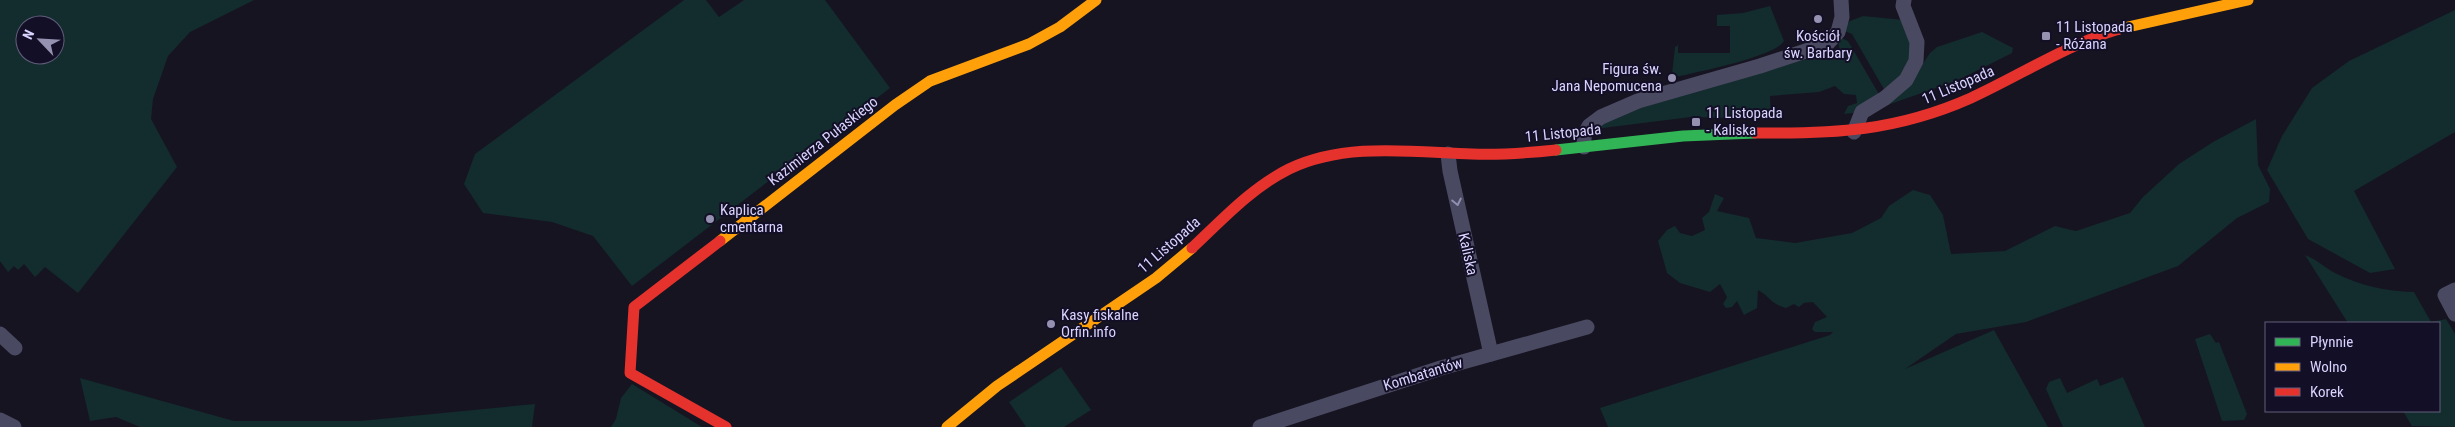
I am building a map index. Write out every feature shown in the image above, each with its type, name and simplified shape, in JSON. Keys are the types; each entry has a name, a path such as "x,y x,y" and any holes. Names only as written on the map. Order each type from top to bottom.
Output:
{"main road":[{"name":"Kazimierza Pułaskiego","path":"726,427 630,373 634,307 887,111 930,81 1029,44 1060,27 1096,0"},
{"name":"11 Listopada","path":"947,427 1005,378 1154,280 1240,202 1282,173 1312,160 1341,154 1388,152 1448,154 1525,153 1666,136 1854,132 1915,118 1962,102 2051,56 2100,35 2248,0"}],"street":[{"path":"1584,147 1584,136 1588,126 1601,117 1638,101 1760,66 1827,44 1838,32 1842,17 1842,0"},
{"path":"1854,132 1862,112 1885,98 1906,80 1916,61 1917,42 1903,6 1904,0"},
{"name":"Kaliska","path":"1448,154 1450,171 1491,354"},
{"path":"2455,290 2445,295 2455,314"},
{"name":"Kombatantów","path":"1260,427 1491,354 1588,327"},
{"path":"0,334 15,348"},
{"path":"0,420 14,427"}],"green space":[{"path":"0,0 254,0 190,32 168,56 153,99 151,119 177,167 78,293 45,267 35,277 24,264 18,270 14,266 8,272 0,261"},
{"path":"684,0 706,0 719,17 744,0 825,0 890,88 632,286 593,236 552,222 483,213 464,184 475,154"},
{"path":"1770,6 1784,41 1778,47 1766,53 1717,68 1676,77 1672,74 1675,47 1678,45 1678,53 1730,53 1730,26 1717,26 1717,15 1743,13"},
{"path":"2455,10 2455,132 2354,191 2395,269 2370,273 2308,239 2267,170 2282,136 2312,88 2349,61"},
{"path":"1863,16 1904,20 1912,37 1912,64 1885,91 1852,34 1842,30 1850,21"},
{"path":"1982,32 2013,48 2012,53 1956,81 1876,109 1911,82 1930,53 1937,47"},
{"path":"1837,36 1848,41 1880,96 1853,113 1844,114 1848,106 1857,103 1856,95 1844,94 1835,86 1819,92 1770,96 1771,119 1691,117 1595,129 1618,114 1794,62 1840,52"},
{"path":"2256,119 2258,165 2270,189 2269,202 2237,218 2178,266 2026,322 1956,334 1905,369 1994,330 2048,427 1608,427 1600,408 1830,335 1833,332 1815,332 1812,329 1815,322 1827,317 1813,302 1804,303 1799,307 1794,304 1786,308 1776,304 1758,290 1757,308 1744,315 1737,301 1732,307 1726,308 1723,304 1727,297 1720,284 1710,292 1680,283 1667,273 1658,241 1667,230 1675,226 1680,233 1692,236 1705,230 1702,218 1709,212 1715,194 1724,198 1717,211 1749,218 1756,238 1795,243 1852,233 1881,218 1889,206 1913,190 1930,195 1943,215 1951,254 2005,251 2055,226 2076,231 2130,213 2143,197 2179,164 2213,142"},
{"path":"2305,255 2335,273 2354,281 2383,289 2414,292 2431,322 2347,322"},
{"path":"2446,319 2455,334 2455,427 2412,426 2404,412 2440,412 2440,322 2431,322"},
{"path":"2210,334 2216,343 2219,342 2247,414 2244,420 2222,421 2195,339"},
{"path":"1061,367 1091,410 1064,427 1026,427 1009,402"},
{"path":"2123,377 2145,427 2063,427 2046,389 2049,382 2060,378 2067,393 2097,379 2100,386"},
{"path":"80,378 234,421 360,421 535,404 532,427 140,427 116,417 90,421"},
{"path":"632,384 702,427 611,427 616,419 621,398"}],"traffic: fast":[{"path":"1556,150 1683,136 1755,133"}],"traffic: slow":[{"path":"720,241 895,105 930,81 1029,44 1060,27 1096,0"},
{"path":"2119,29 2248,0"},
{"path":"947,427 997,386 1156,278 1192,248"}],"traffic: jam":[{"path":"1755,133 1839,131 1891,124 1917,118 1971,98 2081,43 2119,29"},
{"path":"1192,248 1237,205 1262,185 1289,169 1310,161 1356,152 1402,151 1493,154 1556,150"},
{"path":"720,241 634,307 630,373 726,427"}],"place":[{"name":"Kościół św. Barbary","path":"1818,19"},
{"name":"11 Listopada - Różana","path":"2046,36"},
{"name":"Figura św. Jana Nepomucena","path":"1672,78"},
{"name":"11 Listopada - Kaliska","path":"1696,122"},
{"name":"Kaplica cmentarna","path":"710,219"},
{"name":"Kasy fiskalne Orfin.info","path":"1051,324"}]}
